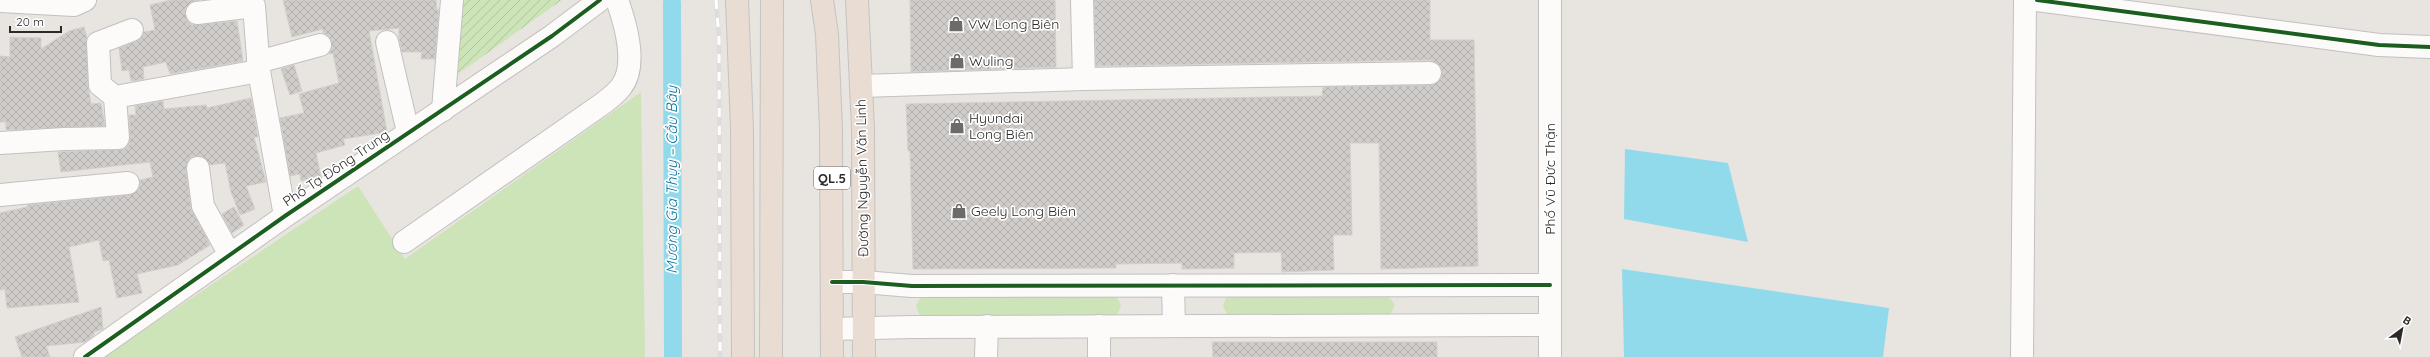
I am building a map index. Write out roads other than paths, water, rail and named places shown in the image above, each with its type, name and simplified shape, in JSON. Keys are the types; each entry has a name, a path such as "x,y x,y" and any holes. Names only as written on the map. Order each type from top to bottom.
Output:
{"highway":[{"path":"737,0 742,129 743,357"},
{"path":"772,0 772,357"},
{"name":"QL.5","path":"822,0 827,34 832,129 832,357"},
{"path":"827,34 833,0"},
{"name":"Đường Nguyễn Văn Linh","path":"857,0 861,86 864,357"}],"street":[{"path":"8,0 74,6 84,0"},
{"path":"442,110 452,0"},
{"name":"Phố Tạ Đông Trung","path":"85,357 230,256 284,216 552,36 600,0"},
{"path":"404,242 596,110 622,86 628,72 629,48 624,20 617,0"},
{"path":"1082,0 1084,79"},
{"name":"Phố Vũ Đức Thận","path":"1550,0 1550,357"},
{"path":"2022,357 2025,0"},
{"path":"2037,0 2379,46 2430,47"},
{"path":"197,13 254,6 259,67 284,216"},
{"path":"132,30 98,43 100,85 116,97 259,67 320,45"},
{"path":"387,42 408,132"},
{"path":"861,86 1084,79 1430,73"},
{"path":"0,143 64,139 118,138 116,97"},
{"path":"198,168 202,206 230,256"},
{"path":"0,195 128,183"},
{"path":"832,282 864,282 912,286 1550,285"},
{"path":"1173,285 1174,326"},
{"path":"832,329 987,326 1550,325"},
{"path":"986,357 987,326"},
{"path":"1099,326 1099,357"}],"water":[{"path":"1625,149 1728,163 1748,242 1624,219"},
{"path":"1622,269 1889,308 1883,357 1624,357"}],"waterway":[{"name":"Mương Gia Thụy – Cầu Bây","path":"672,3 673,357"}],"railway":[{"path":"716,0 719,38 720,357"}],"place":[{"name":"VW Long Biên","path":"956,24"},
{"name":"Wuling","path":"957,61"},
{"name":"Hyundai Long Biên","path":"957,126"},
{"name":"Geely Long Biên","path":"959,211"}]}
